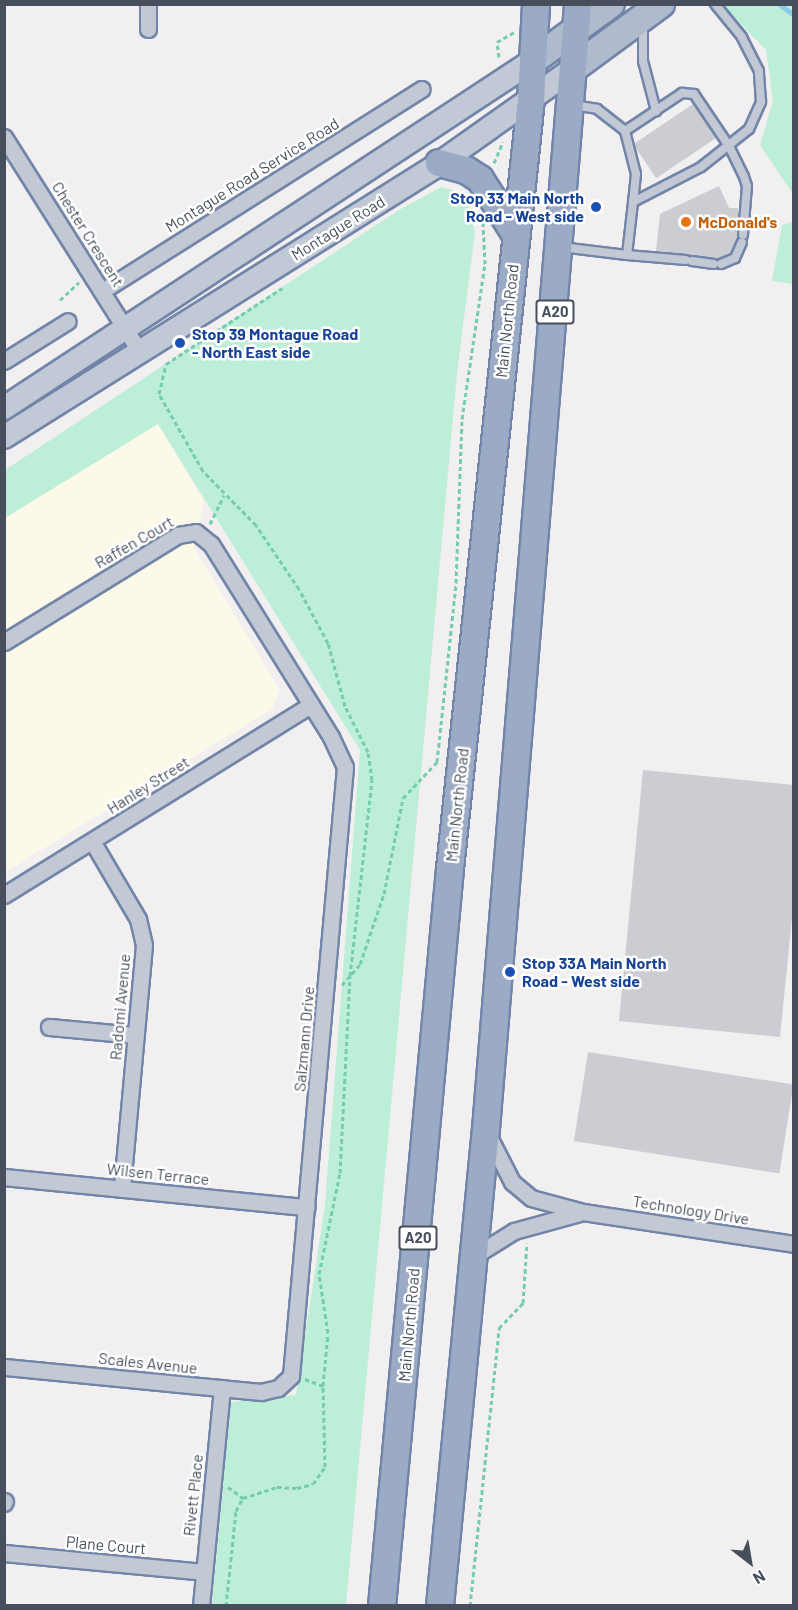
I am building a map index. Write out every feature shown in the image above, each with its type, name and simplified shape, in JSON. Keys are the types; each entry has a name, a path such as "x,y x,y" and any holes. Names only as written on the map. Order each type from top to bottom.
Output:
{"highway":[{"name":"Main North Road","path":"382,1605 450,869 531,100 536,4"},
{"name":"A20","path":"440,1605 486,1130 560,247 574,68 574,32 578,4"},
{"path":"439,163 466,170 480,179 516,235"}],"main road":[{"name":"Montague Road","path":"4,408 534,60 611,4"},
{"name":"Montague Road","path":"4,437 439,163 531,100 653,11"}],"street":[{"path":"148,4 148,29"},
{"name":"Montague Road Service Road","path":"102,291 422,89"},
{"name":"Chester Crescent","path":"4,137 140,352"},
{"path":"4,361 68,321"},
{"name":"Raffen Court","path":"4,642 178,535 195,532 211,544 311,705"},
{"name":"Hanley Street","path":"4,895 311,705"},
{"name":"Salzmann Drive","path":"285,1382 293,1368 345,767 340,752 311,705"},
{"name":"Radomi Avenue","path":"92,841 142,931 136,1035 122,1189"},
{"path":"49,1027 136,1035"},
{"name":"Technology Drive","path":"486,1130 503,1169 522,1192 531,1198 583,1212 794,1244"},
{"name":"Wilsen Terrace","path":"4,1177 307,1207"},
{"name":"Technology Drive","path":"474,1256 514,1231 583,1212"},
{"name":"Scales Avenue","path":"4,1366 270,1392 285,1382"},
{"name":"Rivett Place","path":"201,1605 222,1388"},
{"name":"Plane Court","path":"4,1553 204,1572"}],"lane":[{"path":"633,201 701,166 729,146 757,117 762,87 753,56 715,4"},
{"path":"653,11 643,61 656,111"},
{"path":"560,247 718,264 735,258 742,238 747,186 729,146 694,94 682,93 625,131"},
{"path":"571,104 597,109 625,131 636,174 627,255"}],"path":[{"path":"499,57 497,42 514,32"},
{"path":"490,170 501,152 504,136"},
{"path":"325,1005 360,964 384,894 403,798 437,762 456,583 462,419 485,264 482,211"},
{"path":"60,300 81,281"},
{"path":"226,1605 236,1511 243,1498 277,1487 297,1488 313,1484 325,1467 323,1386 328,1333 319,1274 340,1173 350,976 358,923 359,873 370,812 372,780 368,752 345,706 328,643 299,589 256,525 224,495 203,471 159,394 166,364 291,282"},
{"path":"208,528 224,495"},
{"path":"470,1605 499,1328 523,1303 528,1237"},
{"path":"300,1377 323,1386"},
{"path":"221,1484 238,1491 243,1498"}],"shaded area":[{"path":"158,424 204,502 194,548 280,690 272,709 5,872 5,518"}],"green space":[{"path":"723,5 793,5 793,194 760,145 773,101 766,50"},
{"path":"441,187 467,194 475,232 457,373 346,1605 212,1605 231,1402 296,1395 325,1205 360,750 158,424 5,518 5,470 399,210"},
{"path":"793,222 793,284 772,281 782,225"}],"building":[{"path":"693,104 716,138 656,178 633,144"},
{"name":"McDonald's","path":"719,186 729,208 738,208 738,238 730,253 718,259 656,251 660,214"},
{"path":"643,770 794,785 794,898 780,1037 619,1021"},
{"path":"588,1052 793,1085 779,1173 574,1141"}],"waterway":[{"path":"779,4 794,15"}],"place":[{"name":"Stop 33 Main North Road - West side","path":"596,207"},
{"name":"McDonald's","path":"686,222"},
{"name":"Stop 39 Montague Road - North East side","path":"180,343"},
{"name":"Stop 33A Main North Road - West side","path":"510,972"}]}
